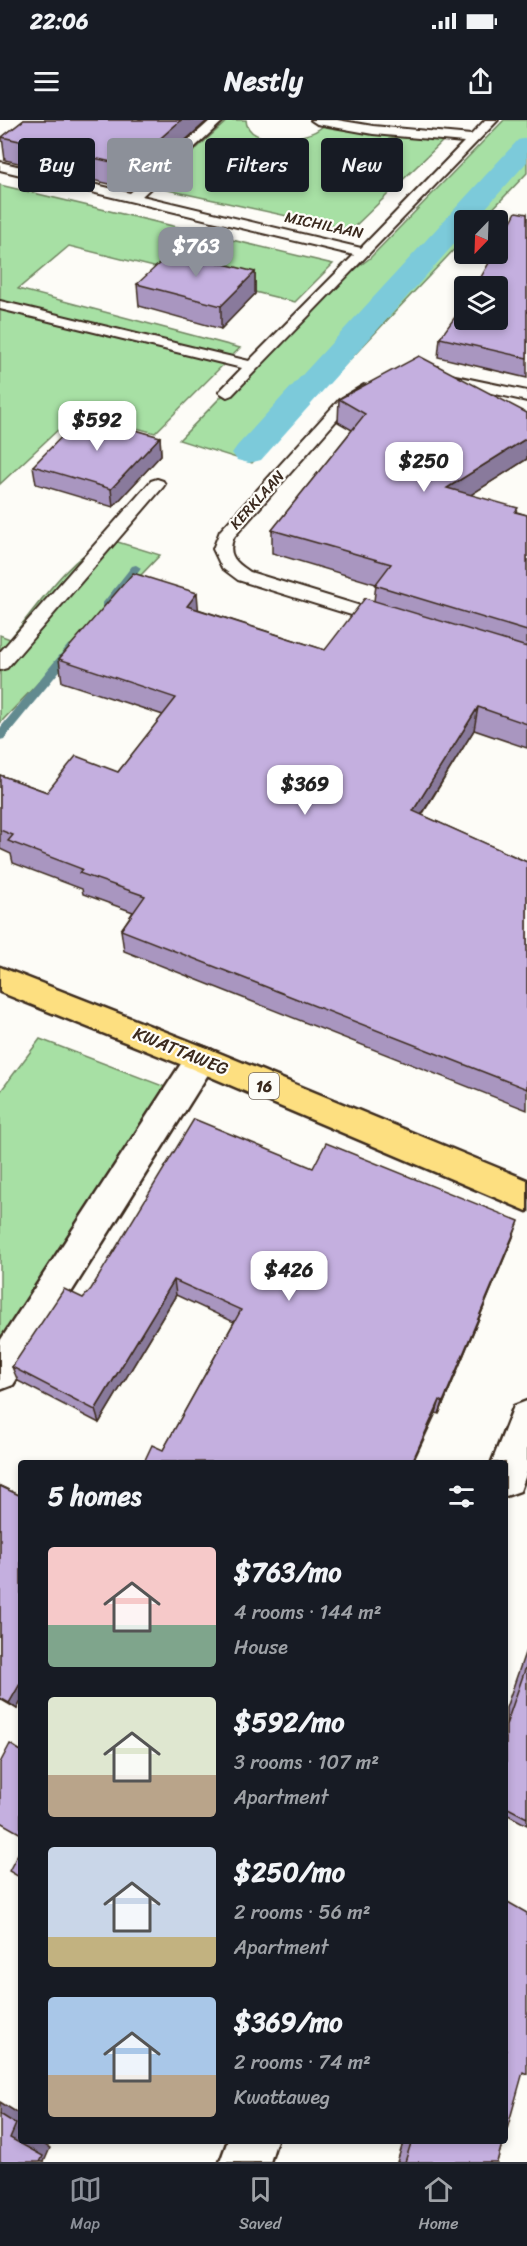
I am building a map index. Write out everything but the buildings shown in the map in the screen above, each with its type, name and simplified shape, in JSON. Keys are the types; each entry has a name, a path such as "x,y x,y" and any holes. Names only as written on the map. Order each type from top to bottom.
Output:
{"main road":[{"name":"KWATTAWEG","path":"0,979 201,1059 527,1196"}],"street":[{"path":"0,1373 201,1059"},
{"path":"508,1471 527,1419"},
{"path":"245,2162 252,2144"}],"lane":[{"path":"132,198 218,120"},
{"path":"317,120 373,130 474,139"},
{"name":"MICHILAAN","path":"0,166 364,254 492,120"},
{"path":"227,392 364,254"},
{"path":"0,305 251,366"},
{"path":"427,375 527,396"},
{"name":"KERKLAAN","path":"375,382 344,404 226,535 220,546 222,557 230,567 244,576 403,625"},
{"path":"0,664 157,484"}],"green space":[{"path":"228,120 246,120 249,129 256,135 267,138 208,138"},
{"path":"504,120 527,120 527,173 492,210 454,210 454,250 252,463 179,440 319,299 370,258"},
{"path":"321,122 447,137 403,180 403,138 321,138 321,192 390,192 351,230 177,192 193,192 193,152 205,141 205,192 309,192 309,138 292,138 315,131 323,126"},
{"path":"0,185 18,189 18,192 30,192 333,264 295,302 69,246 18,289 240,348 155,433 77,412 0,484"},
{"path":"108,539 160,555 0,723 0,635 10,639 67,571 93,548"},
{"path":"40,1039 168,1088 0,1351 0,1092"}],"waterway":[{"path":"249,453 527,146"},
{"path":"106,606 136,568"},
{"path":"0,736 72,648"}]}
